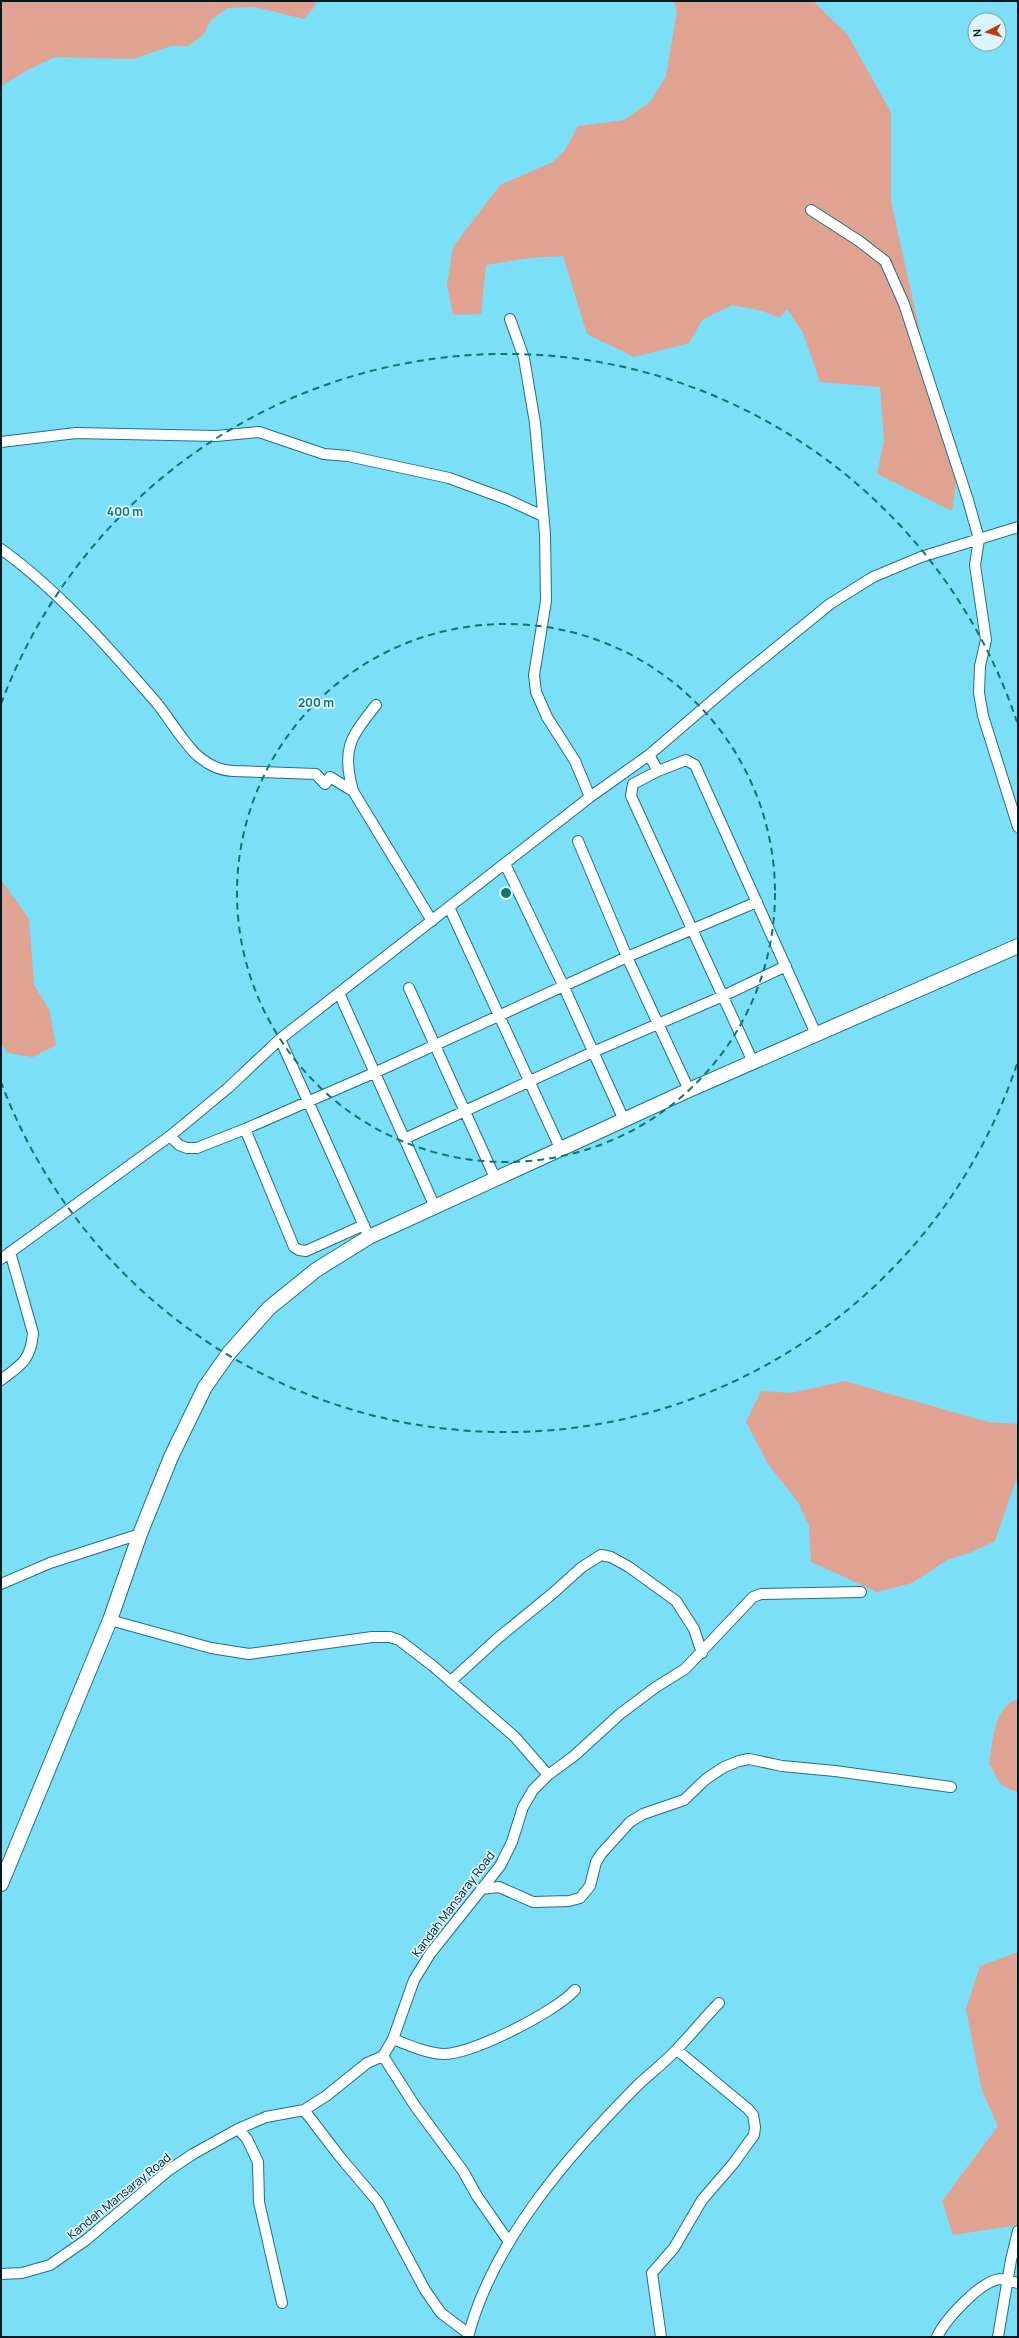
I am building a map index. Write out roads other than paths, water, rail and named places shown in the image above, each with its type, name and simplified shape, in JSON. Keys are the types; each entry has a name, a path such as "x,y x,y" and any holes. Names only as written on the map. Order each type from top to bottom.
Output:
{"main road":[{"path":"1,1884 110,1620 140,1534 174,1451 206,1387 229,1352 269,1308 367,1231 435,1207 689,1090 1018,946"}],"street":[{"path":"811,210 859,240 885,261 904,304 968,500 979,539 975,565 986,640 980,666 979,693 983,716 1018,827"},
{"path":"510,319 524,358 535,423 543,516 546,601 534,675 536,692 547,717 575,761 590,797"},
{"path":"1,442 76,434 216,436 259,432 324,454 348,456 449,478 506,499 543,516"},
{"path":"1,1259 170,1136 228,1088 280,1039 590,797 650,755 734,682 830,604 873,578 922,557 1018,527"},
{"path":"1,549 36,578 95,635 167,716 196,754 211,766 233,771 316,774 325,784 330,777 353,791"},
{"path":"376,705 353,734 348,752 348,772 353,791 432,921"},
{"path":"650,755 658,771"},
{"path":"753,1062 631,796 632,784 658,771 686,760 695,765 816,1034"},
{"path":"578,841 627,957 689,1090"},
{"path":"505,864 594,1052 624,1120"},
{"path":"170,1136 179,1145 187,1148 197,1148 245,1129 374,1073 627,957 757,902"},
{"path":"449,907 561,1150"},
{"path":"404,1139 594,1052 723,996 786,966"},
{"path":"409,988 496,1180"},
{"path":"340,993 374,1073 435,1207"},
{"path":"245,1129 294,1246 299,1250 306,1251 367,1231 280,1039"},
{"path":"1,1380 26,1360 32,1345 33,1333 10,1252"},
{"path":"1,1584 50,1563 140,1534"},
{"path":"451,1681 498,1638 552,1594 582,1567 601,1555 611,1557 629,1567 676,1601 694,1629 702,1653"},
{"name":"Kandah Mansaray Road","path":"1,2274 22,2273 50,2265 86,2240 169,2170 238,2129 266,2117 304,2110 326,2096 368,2063 383,2056 393,2039 414,1980 430,1954 503,1860 512,1842 523,1808 533,1790 548,1775 574,1756 620,1714 656,1687 685,1669 702,1653 753,1597 761,1594 860,1592"},
{"path":"110,1620 211,1648 249,1654 372,1637 390,1637 411,1648 515,1736 548,1775"},
{"path":"481,1889 499,1887 533,1902 569,1901 580,1898 590,1886 596,1862 630,1822 643,1814 684,1800 706,1779 724,1767 739,1761 749,1759 782,1766 835,1771 951,1787"},
{"path":"393,2039 418,2049 443,2054 462,2051 494,2038 554,2008 566,2000 575,1990"},
{"path":"304,2110 340,2157 378,2202 419,2278 441,2313 468,2336 485,2287 509,2242 558,2174 594,2132 641,2082 677,2050 719,2003"},
{"path":"661,2337 652,2273 674,2248 702,2200 754,2135 755,2127 753,2115 748,2109 677,2050"},
{"path":"383,2056 415,2106 463,2171 477,2196 509,2242"},
{"path":"238,2129 247,2139 258,2162 259,2202 282,2303"},
{"path":"998,2337 1013,2282 1018,2231"},
{"path":"937,2337 943,2326 988,2283 999,2279 1013,2282"}]}
